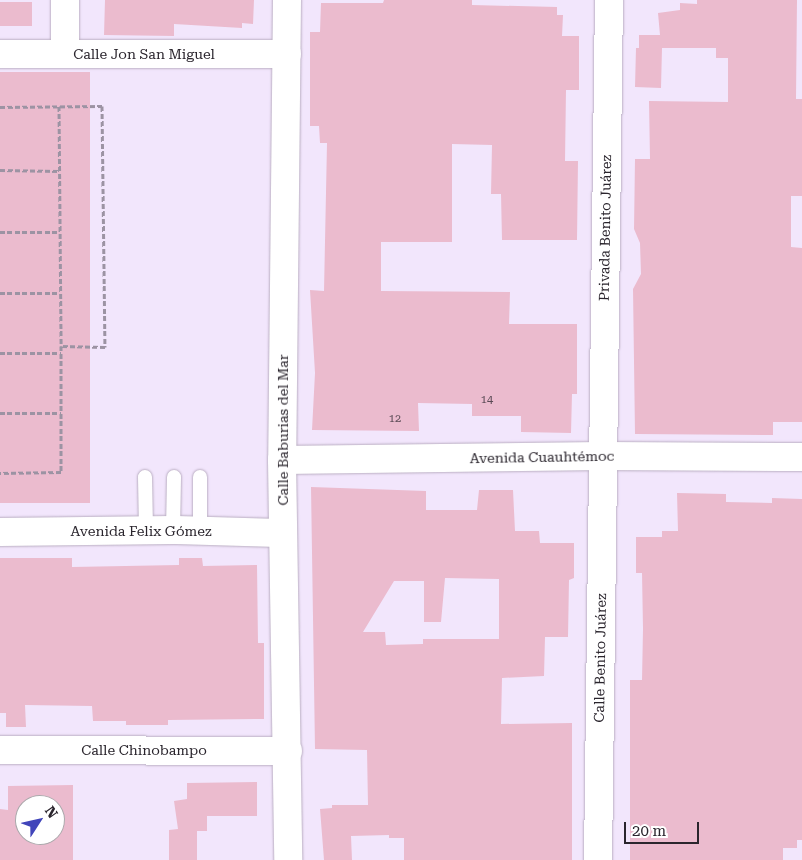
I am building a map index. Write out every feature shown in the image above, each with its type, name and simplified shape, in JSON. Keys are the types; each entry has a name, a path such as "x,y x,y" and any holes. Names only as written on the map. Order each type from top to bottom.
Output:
{"street":[{"path":"65,0 65,54"},
{"name":"Calle Baburias del Mar","path":"287,0 282,533 288,751 288,860"},
{"name":"Privada Benito Juárez","path":"602,456 609,0"},
{"name":"Calle Jon San Miguel","path":"0,54 287,54"},
{"name":"Avenida Cuauhtémoc","path":"282,460 602,456 802,457"},
{"name":"Calle Benito Juárez","path":"598,860 602,456"},
{"name":"Avenida Felix Gómez","path":"0,532 200,530 282,533"},
{"name":"Calle Chinobampo","path":"0,750 288,751"}],"lane":[{"path":"145,477 146,531"},
{"path":"174,477 174,530"},
{"path":"200,477 200,530"}],"path":[{"path":"0,473 61,472 59,106"},
{"path":"0,107 102,106 105,347 61,346"},
{"path":"0,170 59,171"},
{"path":"0,232 60,232"},
{"path":"0,293 60,293"},
{"path":"0,353 61,353"},
{"path":"0,413 61,413"}],"building":[{"path":"105,0 254,0 253,24 242,23 242,28 174,24 174,36 104,35"},
{"path":"384,0 472,0 472,5 557,7 557,15 563,15 562,36 579,36 579,90 566,90 565,161 578,161 577,240 502,240 501,194 491,194 492,145 452,144 452,242 381,242 381,291 510,292 509,324 577,324 577,394 572,394 571,433 521,432 521,416 472,416 472,404 418,403 419,431 312,430 315,373 310,290 324,291 327,143 320,143 319,126 310,126 310,32 320,32 321,3 383,3"},
{"path":"697,0 797,0 796,99 802,99 802,196 791,196 791,247 802,248 802,422 773,422 773,435 635,434 633,289 641,274 640,243 634,229 635,159 650,159 649,101 728,102 728,58 716,58 716,48 662,48 661,88 635,87 636,48 639,48 639,35 660,35 658,13 680,10 680,3 697,4"},
{"path":"0,2 32,2 32,26 0,26"},
{"path":"0,72 90,72 90,503 0,503"},
{"path":"311,487 426,491 426,510 477,510 479,490 513,490 515,531 539,531 540,543 574,543 574,578 569,580 568,637 545,637 544,676 502,678 501,724 572,723 572,860 404,860 404,838 389,838 389,835 351,836 352,860 324,860 320,809 332,808 332,805 368,805 367,750 315,749","holes":["445,578 499,579 499,639 423,639 423,644 386,645 385,632 363,632 394,581 424,581 424,622 441,622"]},
{"path":"677,493 726,494 726,502 772,503 772,498 802,499 802,840 797,840 797,848 783,848 783,860 630,860 630,680 642,680 643,629 642,573 636,573 636,537 662,537 662,531 678,531"},
{"path":"0,558 72,558 72,567 179,565 179,558 202,558 203,566 257,565 258,643 264,643 264,719 168,720 168,725 126,725 126,721 93,721 92,706 25,705 26,727 6,727 6,713 0,713"},
{"path":"257,782 257,816 207,816 207,831 197,831 197,860 169,860 169,830 178,829 174,801 187,799 187,783"},
{"path":"73,785 73,860 0,860 0,809 8,810 8,786"}]}
